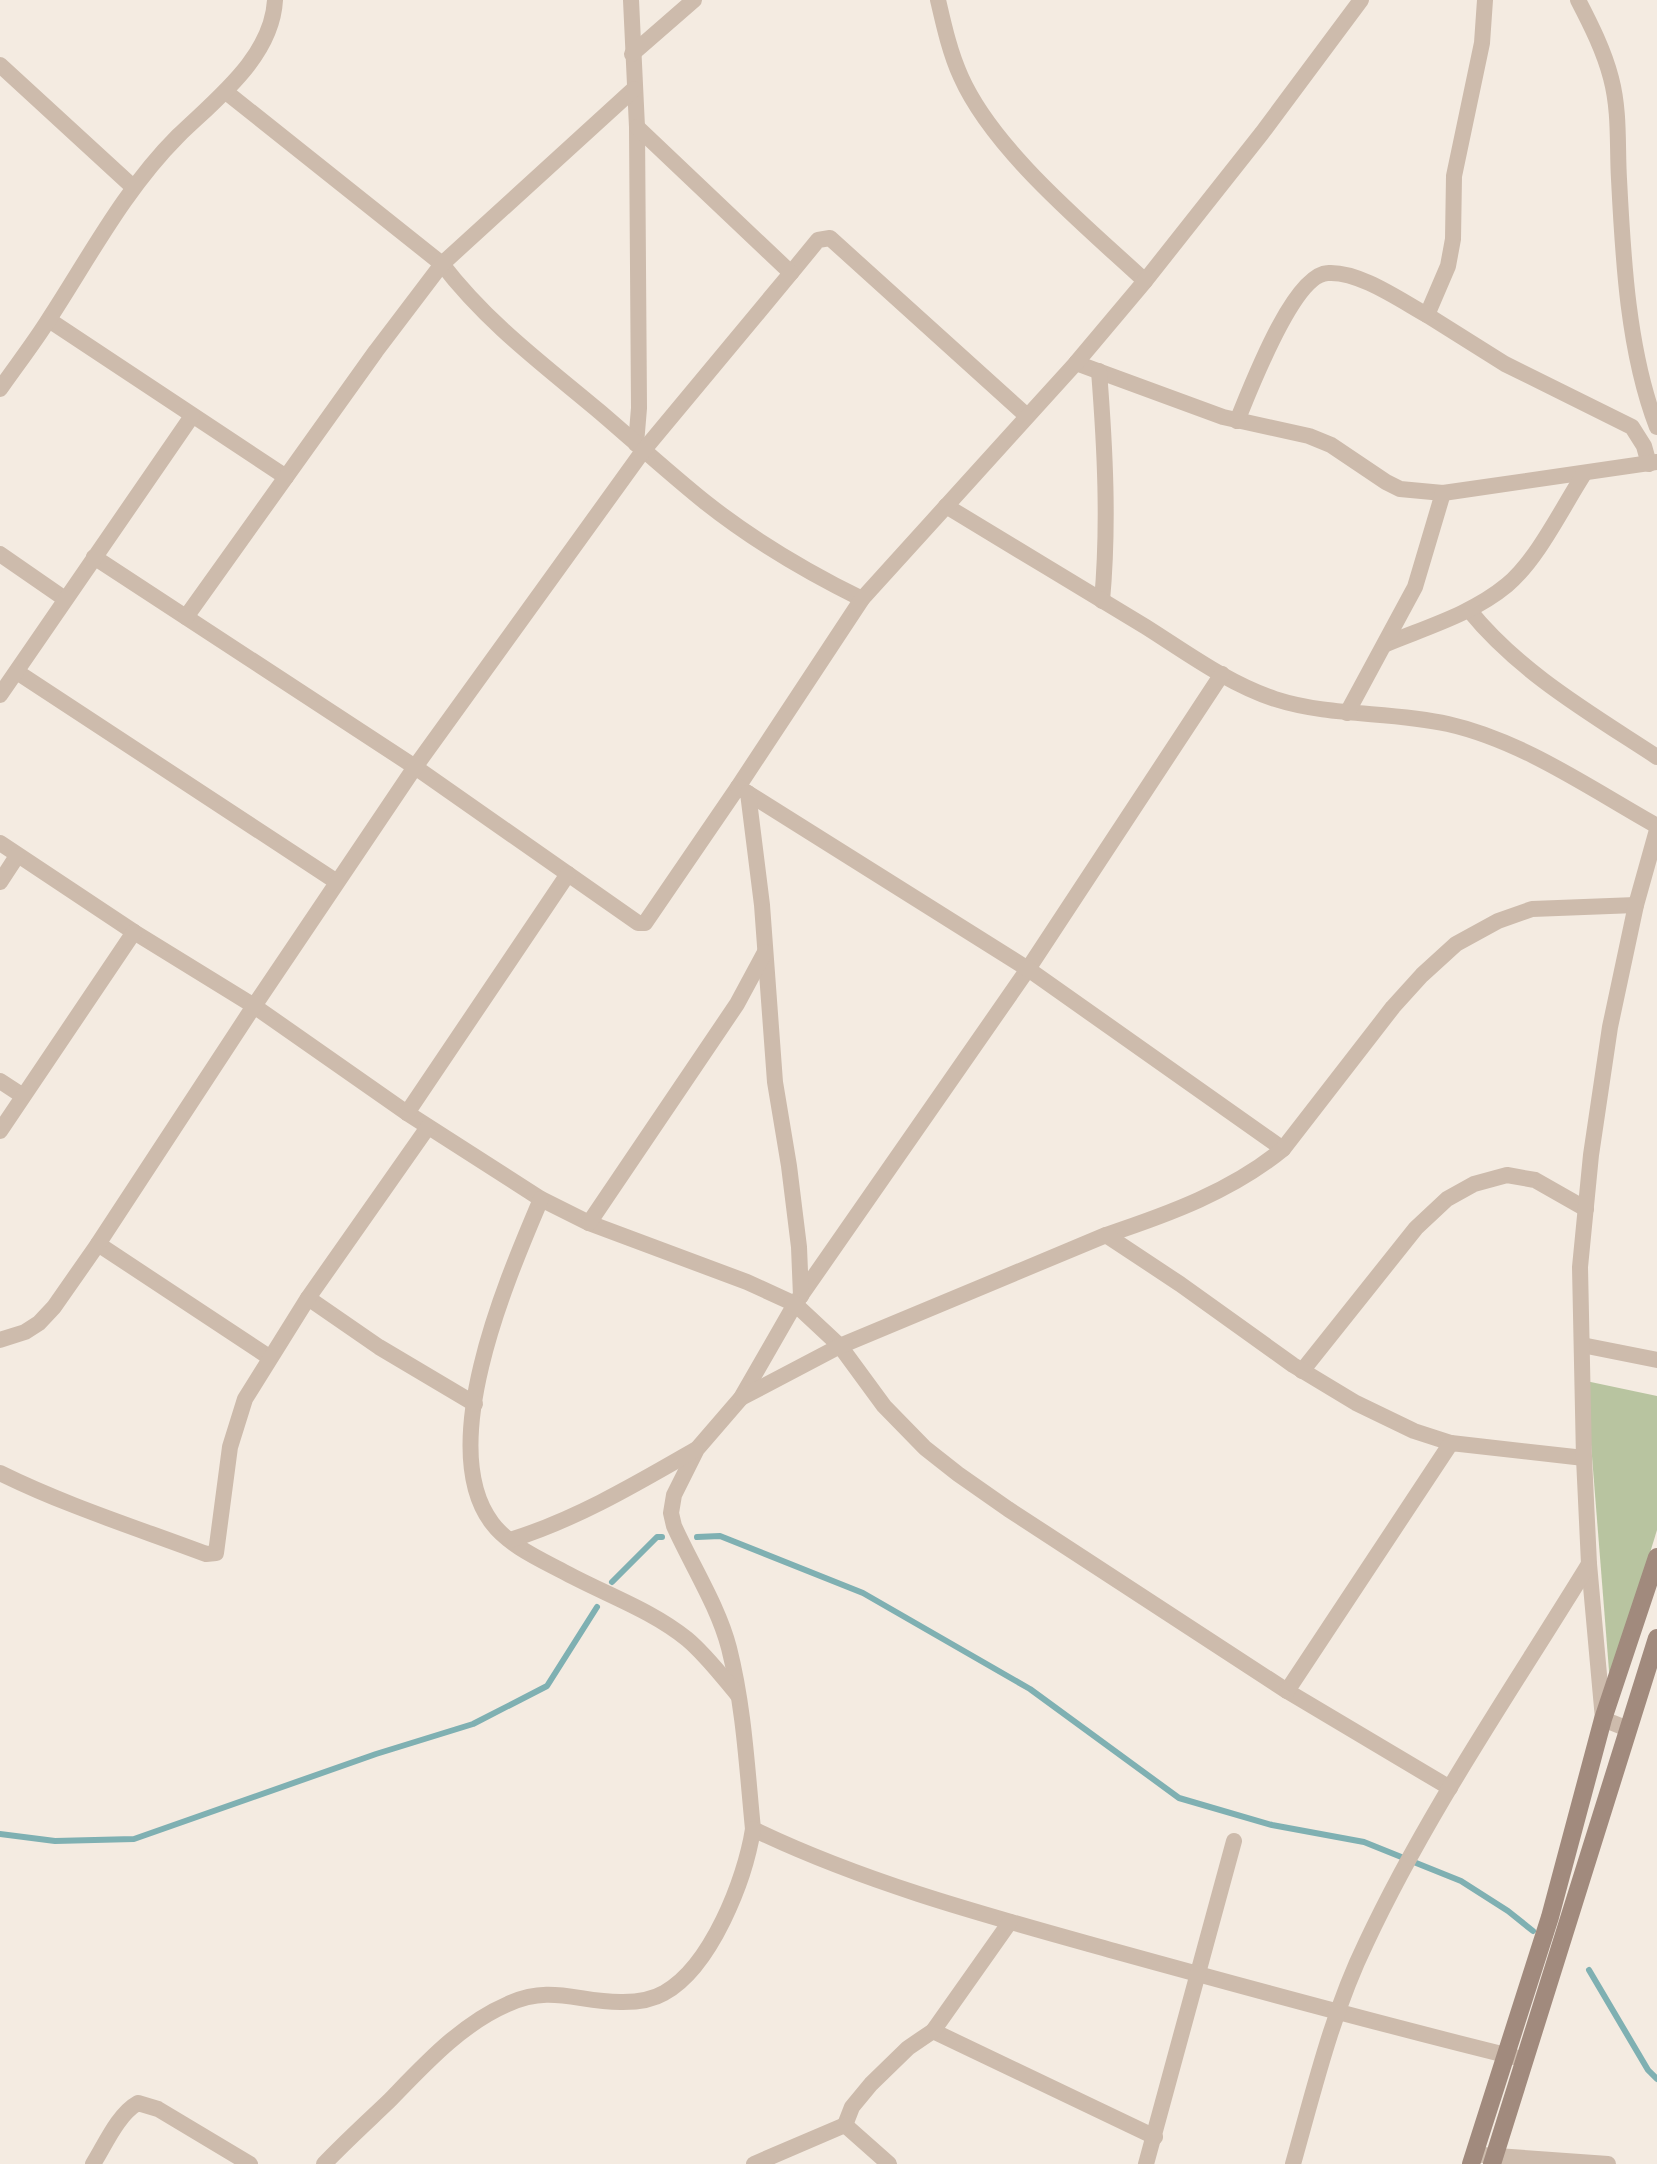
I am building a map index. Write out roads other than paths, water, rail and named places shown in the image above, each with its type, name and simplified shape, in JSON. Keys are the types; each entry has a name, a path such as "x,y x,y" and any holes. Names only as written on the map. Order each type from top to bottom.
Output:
{"main road":[{"path":"1473,2159 1550,1917 1603,1719 1657,1557"},
{"path":"1493,2160 1657,1638"}],"street":[{"path":"0,389 48,320 133,187 178,137 226,92 253,59 274,13 275,0"},
{"path":"631,0 636,127 639,448"},
{"path":"632,54 694,0"},
{"path":"938,0 961,78 981,111 1010,149 1055,198 1145,281"},
{"path":"94,557 415,766 638,923 645,923 743,790 863,599 1076,363 1145,281 1262,133 1361,0"},
{"path":"1427,315 1448,266 1453,239 1454,176 1482,43 1485,0"},
{"path":"1581,1 1602,49 1617,110 1623,250 1630,316 1648,405 1657,427"},
{"path":"0,65 133,187"},
{"path":"186,617 442,264 634,89"},
{"path":"226,92 442,264 459,287 493,323 707,504 753,537 830,583 863,599"},
{"path":"636,127 791,273"},
{"path":"2,1338 25,1332 39,1323 54,1307 415,766 639,448 818,240 830,238 1027,416"},
{"path":"1076,363 1237,421 1309,436 1331,445 1400,489 1443,493 1653,463 1632,427 1504,364 1376,286 1328,272 1315,275 1294,299 1237,421"},
{"path":"48,320 286,477"},
{"path":"1099,371 1106,466 1106,553 1102,601"},
{"path":"0,695 192,416"},
{"path":"1386,644 1469,610 1509,583 1536,549 1584,474"},
{"path":"1348,713 1415,587 1443,493"},
{"path":"946,506 1222,674 1275,699 1348,713 1446,724 1480,733 1568,776 1657,828 1650,881 1636,905 1609,1027 1591,1154 1580,1267 1584,1458 1603,1719 1628,1729"},
{"path":"0,554 65,598"},
{"path":"1469,610 1495,639 1542,681 1657,757"},
{"path":"17,672 337,882"},
{"path":"324,2164 452,2039 505,2004 548,1993 621,2002 647,1999 664,1993 690,1970 722,1925 749,1856 753,1829 739,1698 724,1634 686,1553 671,1513 674,1495 697,1449 741,1398 798,1300 1028,969 1222,674"},
{"path":"743,790 762,905 775,1082 799,1247 798,1300"},
{"path":"743,790 1028,969 1283,1149"},
{"path":"0,843 134,932 254,1006 407,1113 541,1199 589,1223 798,1300 840,1346 884,1406 925,1448 1008,1509 1287,1691 1450,1788"},
{"path":"0,883 17,856"},
{"path":"407,1113 568,874"},
{"path":"741,1398 840,1346 1107,1235 1163,1215 1228,1186 1266,1163 1283,1149 1393,1007 1422,975 1456,944 1498,921 1532,909 1636,905"},
{"path":"0,1131 134,932"},
{"path":"589,1223 737,1004 766,951"},
{"path":"0,1081 23,1096"},
{"path":"0,1474 56,1499 214,1555 218,1550 230,1447 245,1399 308,1298 428,1127"},
{"path":"1302,1371 1416,1228 1447,1199 1474,1184 1507,1175 1535,1180 1586,1209"},
{"path":"541,1199 504,1287 478,1380 471,1470 482,1503 492,1522 510,1540 568,1574 667,1624 708,1658 739,1698"},
{"path":"1107,1235 1302,1371 1356,1403 1414,1431 1451,1443 1584,1458"},
{"path":"98,1244 269,1357"},
{"path":"308,1298 379,1347 475,1405"},
{"path":"1582,1345 1657,1360"},
{"path":"1287,1691 1451,1443"},
{"path":"510,1540 541,1530 657,1473 697,1449"},
{"path":"1293,2164 1337,2011 1365,1943 1450,1788 1590,1564"},
{"path":"753,1829 854,1872 1010,1923 1198,1975 1525,2059"},
{"path":"1146,2164 1234,1841"},
{"path":"754,2164 845,2125 852,2107 871,2084 908,2048 933,2031 1010,1923"},
{"path":"933,2031 1154,2137"},
{"path":"93,2164 123,2117 138,2103 158,2109 250,2164"},
{"path":"845,2125 889,2164"},
{"path":"1473,2159 1608,2164"}],"waterway":[{"path":"697,1537 720,1536 863,1593 1030,1689 1179,1798 1272,1825 1364,1842 1461,1881 1508,1911 1533,1931"},
{"path":"612,1582 657,1537 662,1537"},
{"path":"0,1834 55,1841 134,1839 376,1754 473,1724 547,1686 597,1607"},
{"path":"1589,1970 1648,2070 1657,2079"}]}
